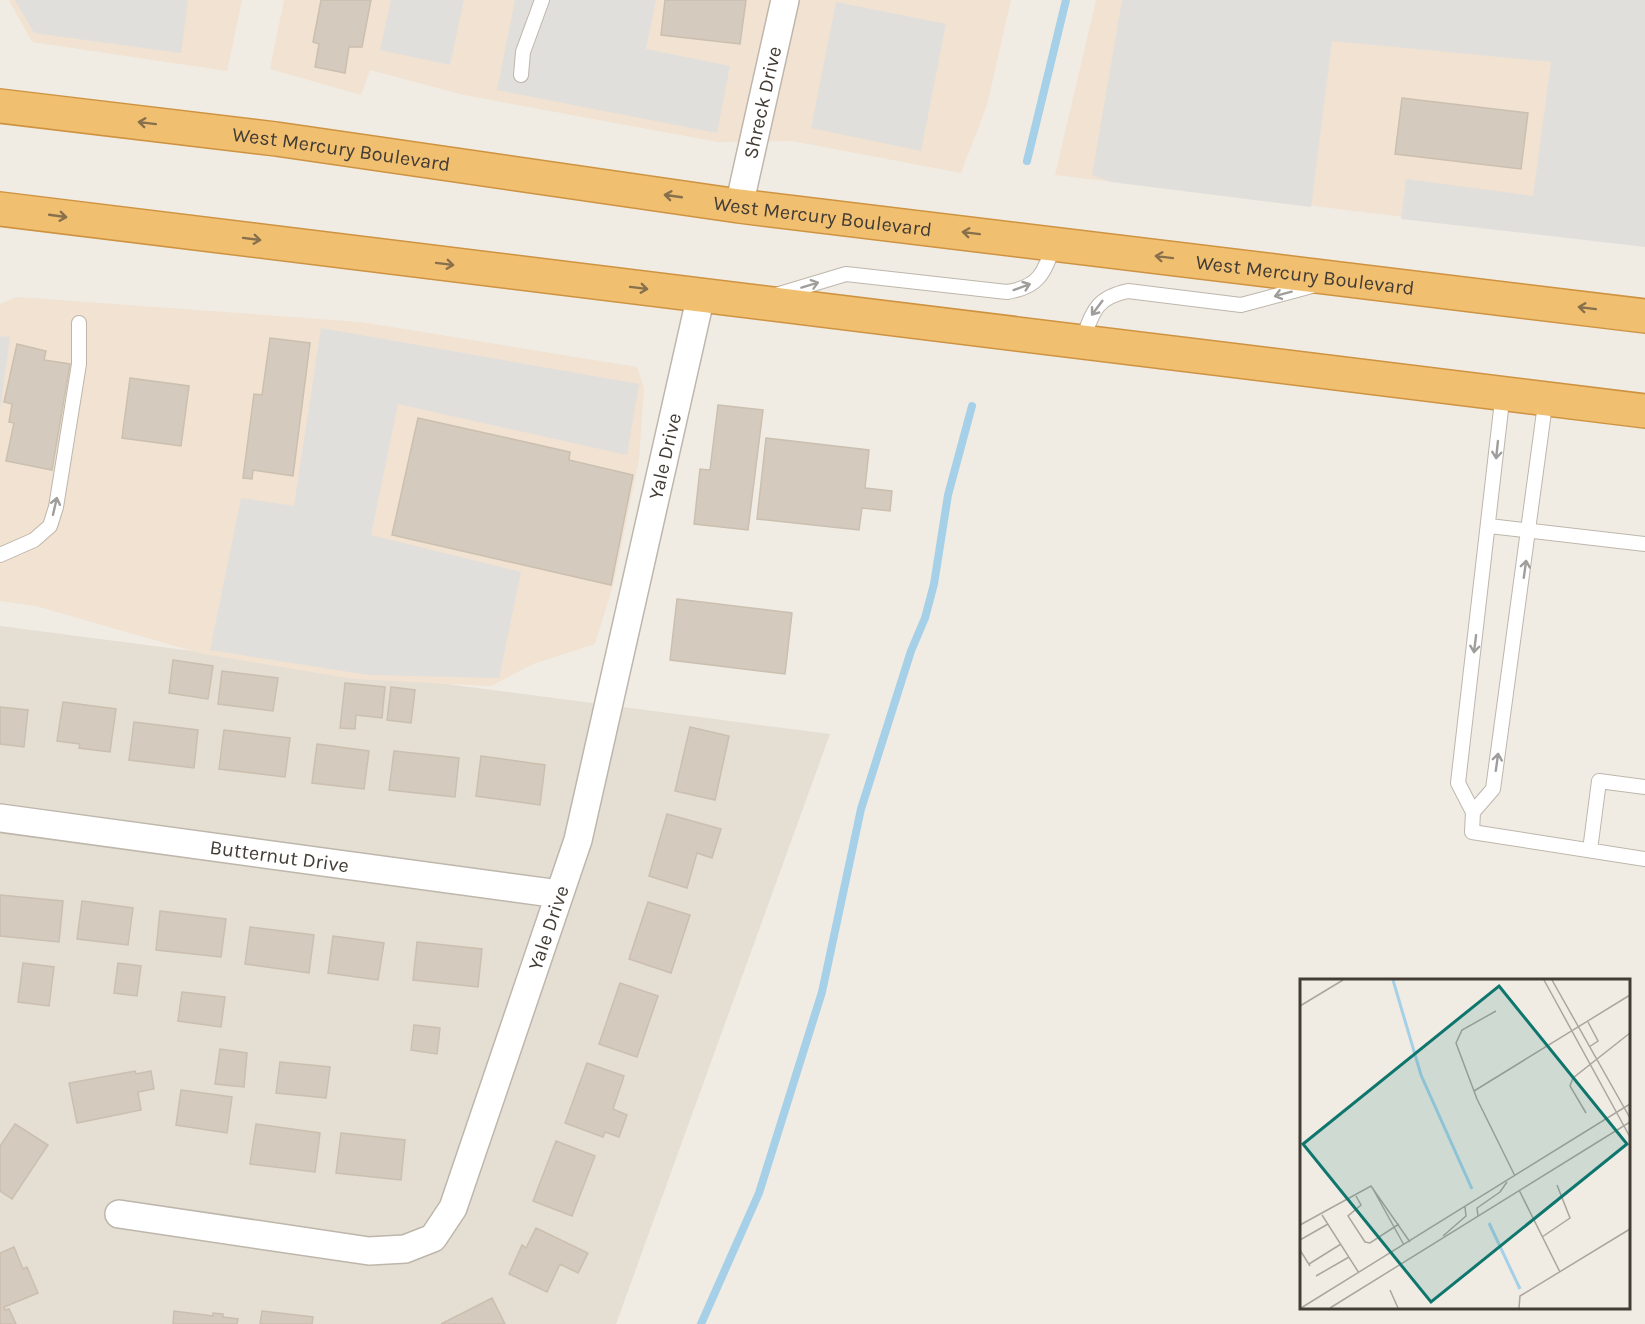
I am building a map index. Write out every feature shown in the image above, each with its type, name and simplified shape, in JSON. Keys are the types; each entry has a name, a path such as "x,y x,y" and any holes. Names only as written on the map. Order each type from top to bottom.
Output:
{"highway":[{"name":"West Mercury Boulevard","path":"0,106 276,140 739,206 1645,316"},
{"path":"0,208 1645,411"}],"street":[{"name":"Shreck Drive","path":"739,206 785,0"},
{"name":"Yale Drive","path":"119,1214 369,1251 405,1249 433,1238 453,1208 578,840 701,295"},
{"name":"Butternut Drive","path":"0,818 559,894"}],"lane":[{"path":"521,75 523,52 542,0"},
{"path":"754,302 846,274 1007,292 1023,289 1037,281 1046,268 1054,243"},
{"path":"1082,341 1092,312 1111,294 1128,291 1241,305 1340,278"},
{"path":"0,555 34,540 50,526 79,364 79,323"},
{"path":"1503,392 1458,783 1473,812 1472,832 1645,859"},
{"path":"1473,812 1493,789 1530,531 1546,397"},
{"path":"1489,526 1645,544"},
{"path":"1590,850 1599,781 1642,784"}],"shaded area":[{"path":"9,0 242,0 227,71 32,42"},
{"path":"15,0 188,0 181,53 34,33"},
{"path":"284,0 1011,0 987,105 961,173 792,141 718,142 464,95 370,70 361,95 270,69"},
{"path":"391,0 464,0 450,65 380,50"},
{"path":"515,0 656,0 646,49 730,66 717,133 497,90"},
{"path":"1096,0 1645,0 1645,246 1055,175"},
{"path":"1122,0 1645,0 1645,247 1401,219 1406,179 1533,196 1551,62 1332,41 1311,207 1111,182 1092,175"},
{"path":"836,2 946,24 921,151 811,128"},
{"path":"17,297 361,322 637,367 644,388 639,459 614,582 595,644 533,664 491,686 352,679 203,654 36,606 0,601 0,304"},
{"path":"321,328 639,384 627,455 398,404 371,535 521,572 499,678 369,675 210,650 241,498 294,506"},
{"path":"0,336 10,337 0,410"},
{"path":"0,626 830,734 616,1324 0,1324"}],"building":[{"path":"321,0 371,0 362,47 349,47 345,73 315,67 319,44 313,42"},
{"path":"665,0 746,0 740,44 661,35"},
{"path":"1402,98 1528,113 1521,169 1395,154"},
{"path":"270,338 310,343 293,476 253,470 252,479 243,478 254,394 262,395"},
{"path":"17,344 46,351 44,360 70,364 52,470 6,461 14,423 9,422 12,404 4,402"},
{"path":"130,378 189,386 181,446 122,438"},
{"path":"718,405 763,410 748,530 694,524 700,469 710,470"},
{"path":"418,418 570,452 569,460 633,475 611,585 392,535"},
{"path":"766,438 869,450 865,488 892,491 890,511 862,508 859,530 757,519"},
{"path":"677,599 792,613 785,674 670,660"},
{"path":"173,660 213,666 208,699 169,693"},
{"path":"222,671 278,678 273,711 218,704"},
{"path":"345,683 385,687 382,718 356,715 355,729 340,728"},
{"path":"391,687 415,690 411,723 387,720"},
{"path":"63,702 116,709 110,752 79,748 80,744 57,741"},
{"path":"0,707 28,710 24,747 0,744"},
{"path":"134,722 198,730 194,768 129,760"},
{"path":"690,727 729,736 715,800 675,791"},
{"path":"224,730 290,738 285,777 219,769"},
{"path":"317,744 369,751 364,789 312,783"},
{"path":"394,751 459,758 455,797 389,790"},
{"path":"481,756 545,765 540,805 476,796"},
{"path":"667,814 721,829 712,858 697,853 687,888 649,876"},
{"path":"0,895 63,901 59,942 0,936"},
{"path":"82,901 133,908 128,945 77,939"},
{"path":"648,902 690,915 671,973 629,959"},
{"path":"160,911 226,919 221,957 156,950"},
{"path":"250,927 314,935 309,973 245,964"},
{"path":"333,936 384,943 378,980 328,973"},
{"path":"417,942 482,949 478,987 413,980"},
{"path":"23,963 54,967 49,1006 18,1002"},
{"path":"118,963 141,966 137,996 114,993"},
{"path":"620,983 658,996 637,1057 599,1044"},
{"path":"182,992 225,997 221,1027 178,1021"},
{"path":"414,1025 440,1028 437,1054 411,1050"},
{"path":"220,1049 247,1053 244,1087 215,1084"},
{"path":"280,1062 330,1067 326,1098 276,1093"},
{"path":"587,1063 624,1076 613,1109 627,1115 619,1137 605,1132 603,1137 565,1123"},
{"path":"135,1071 136,1074 151,1071 154,1089 138,1092 141,1110 77,1123 69,1083"},
{"path":"181,1090 232,1097 227,1133 176,1125"},
{"path":"15,1124 48,1145 12,1199 0,1191 0,1146"},
{"path":"256,1124 320,1133 315,1172 250,1164"},
{"path":"341,1133 405,1140 401,1180 336,1173"},
{"path":"556,1141 595,1156 572,1216 533,1201"},
{"path":"536,1228 588,1253 578,1273 560,1264 547,1292 509,1274 522,1245 526,1248"},
{"path":"14,1247 23,1269 27,1267 38,1293 4,1307 5,1310 9,1309 16,1324 0,1324 0,1253"},
{"path":"492,1298 505,1324 441,1324"},
{"path":"174,1311 213,1316 213,1313 223,1314 223,1317 238,1319 237,1324 173,1324"},
{"path":"262,1311 313,1317 312,1324 260,1324"}],"waterway":[{"path":"1027,161 1066,0"},
{"path":"701,1324 759,1193 822,992 861,809 911,651 925,618 934,584 948,495 972,406"}]}
